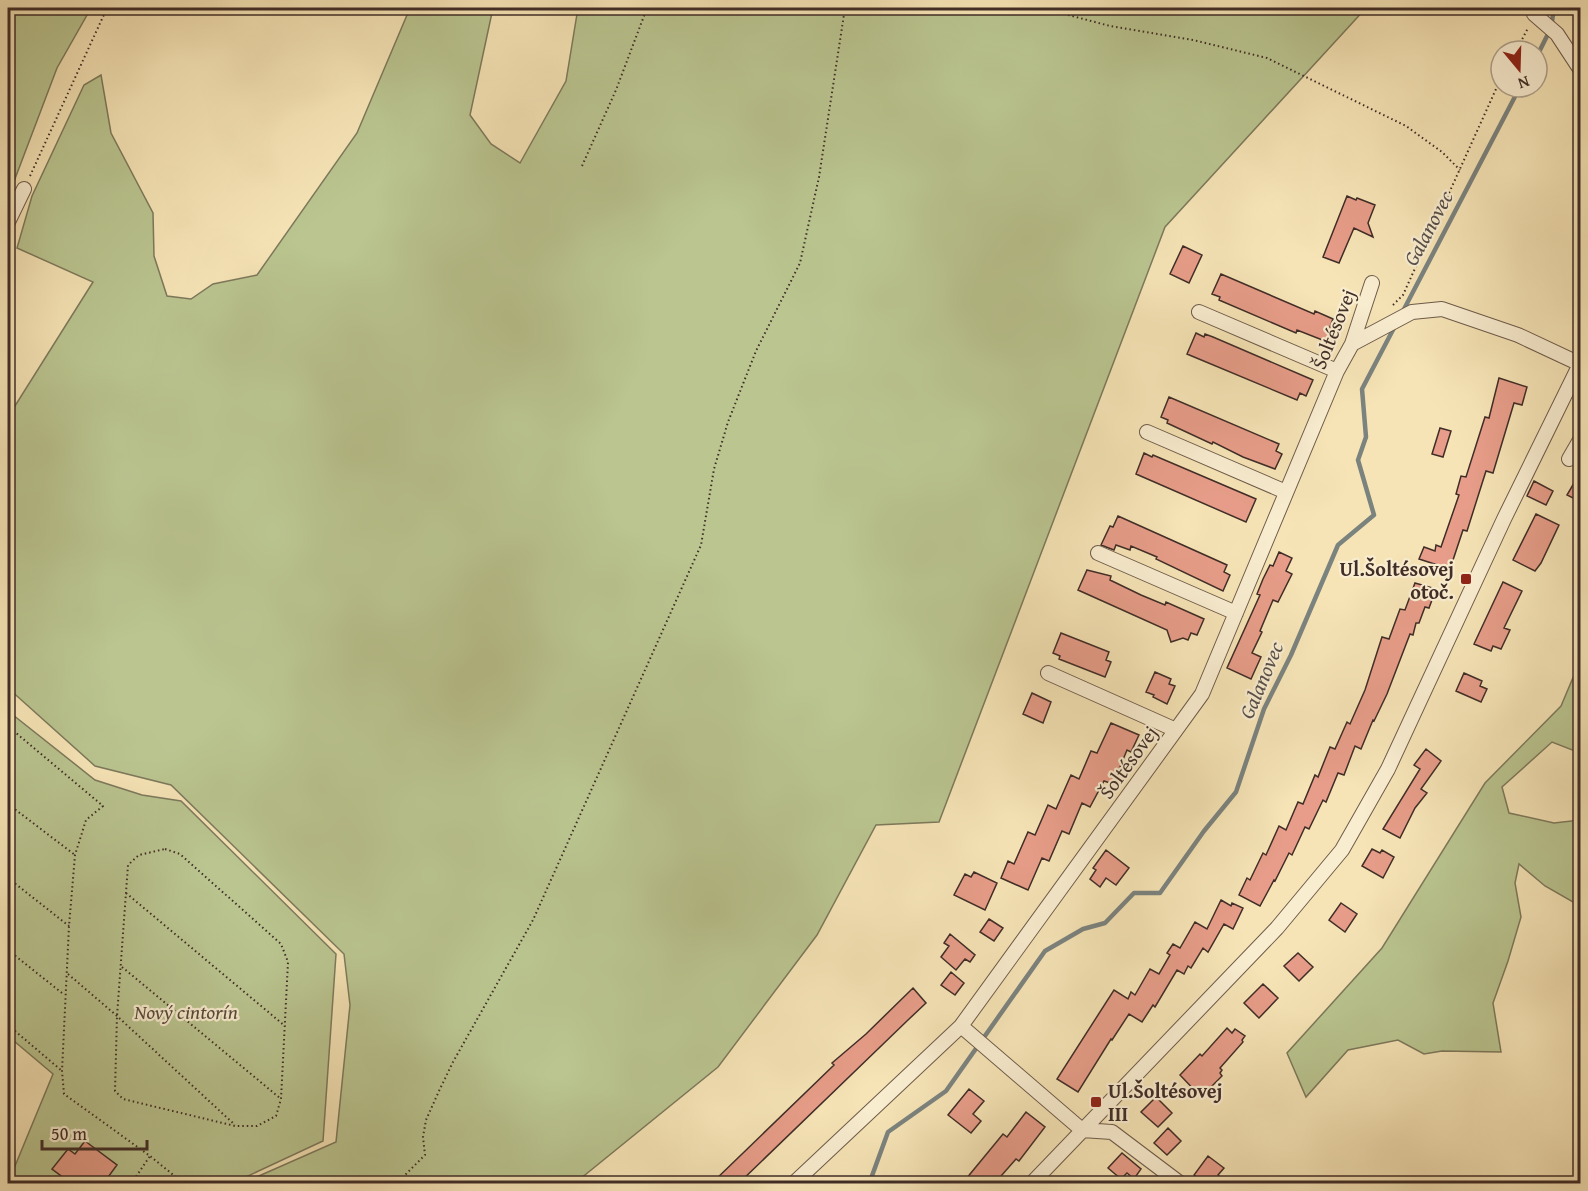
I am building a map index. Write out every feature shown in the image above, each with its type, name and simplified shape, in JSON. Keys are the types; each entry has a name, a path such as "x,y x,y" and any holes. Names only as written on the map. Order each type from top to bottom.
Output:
{"street":[{"path":"1534,11 1552,30 1581,69"},
{"path":"8,222 24,189"},
{"name":"Šoltésovej","path":"792,1184 962,1026 1202,694 1337,371 1352,344 1372,284"},
{"path":"1031,1184 1277,928 1341,850 1388,769 1503,519 1581,364 1518,335 1442,309 1412,312 1352,344"},
{"path":"1198,312 1337,371"},
{"path":"1147,432 1286,492"},
{"path":"1569,459 1581,440"},
{"path":"1098,553 1236,613"},
{"path":"1048,673 1176,730"},
{"path":"962,1026 1082,1130 1112,1132 1181,1184"}],"path":[{"path":"24,189 107,8"},
{"path":"582,165 616,90 647,8"},
{"path":"396,1184 425,1155 423,1137 426,1120 439,1091 533,920 701,545 714,469 728,422 756,351 800,263 819,177 845,8"},
{"path":"1042,8 1110,26 1193,40 1267,58 1406,126 1442,152 1460,170"},
{"path":"1521,39 1534,11"},
{"path":"1390,308 1403,295 1492,99"},
{"path":"8,732 16,734 103,806 87,820 75,855 69,926 64,1094 182,1182"},
{"path":"8,804 75,855"},
{"path":"165,849 180,854 281,944 288,962 281,1099 276,1116 257,1126 235,1126 123,1100 115,1091 117,1016 122,967 128,865 139,855 165,849"},
{"path":"8,878 69,926"},
{"path":"126,893 285,1026"},
{"path":"8,950 62,993"},
{"path":"122,967 281,1099"},
{"path":"68,974 117,1016 235,1126"},
{"path":"8,1025 63,1071"},
{"path":"131,1184 150,1156"}],"green space":[{"path":"8,8 91,8 57,68 13,184 8,180"},
{"path":"410,8 493,8 470,115 491,144 520,163 566,81 578,8 1366,8 1165,227 939,822 876,825 817,935 718,1067 575,1183 243,1183 336,1142 350,1005 344,954 171,785 95,766 8,688 8,417 93,282 17,248 32,196 84,85 101,75 111,133 153,213 154,256 167,296 191,299 213,284 257,275 357,133"},
{"path":"1580,661 1580,753 1552,742 1502,787 1509,813 1554,823 1580,820 1580,906 1545,886 1519,864 1515,883 1521,917 1493,1003 1501,1052 1442,1051 1424,1054 1398,1040 1348,1050 1306,1097 1287,1053 1382,948 1485,783 1561,706"},
{"name":"Nový cintorín","path":"8,711 95,780 142,795 181,801 336,954 323,1141 233,1183 8,1183 53,1074 8,1036"}],"building":[{"path":"1347,196 1375,205 1368,223 1373,237 1354,228 1339,263 1323,257"},
{"path":"1183,246 1202,255 1189,283 1170,274"},
{"path":"1221,274 1314,314 1315,311 1333,319 1330,327 1336,328 1330,343 1297,330 1296,333 1219,300 1220,297 1212,294"},
{"path":"1196,333 1204,337 1205,334 1213,337 1313,380 1306,396 1300,393 1297,400 1187,354"},
{"path":"1499,378 1527,387 1522,405 1514,403 1493,473 1486,471 1467,531 1463,530 1450,569 1419,559 1424,547 1435,551 1436,545 1441,547 1459,495 1456,494 1461,476 1466,477 1485,417 1489,418"},
{"path":"1169,397 1279,444 1276,451 1282,454 1275,469 1167,423 1168,420 1161,417"},
{"path":"1440,428 1451,431 1443,457 1432,454"},
{"path":"1144,453 1256,499 1246,522 1136,474"},
{"path":"1581,471 1581,502 1567,495"},
{"path":"1534,481 1553,491 1546,505 1527,496"},
{"path":"1536,514 1559,525 1535,571 1513,560"},
{"path":"1118,516 1227,565 1224,572 1230,575 1223,591 1131,546 1130,550 1116,545 1114,550 1101,545 1110,526 1113,527"},
{"path":"1279,552 1292,558 1286,571 1292,574 1278,602 1273,600 1260,631 1262,632 1252,653 1261,657 1251,679 1227,668 1260,595 1257,594 1263,579 1270,565 1273,566"},
{"path":"1087,570 1111,576 1110,580 1141,595 1165,605 1166,602 1204,619 1197,635 1191,633 1188,640 1183,638 1171,642 1167,630 1078,590"},
{"path":"1503,582 1522,591 1504,628 1510,630 1501,649 1493,646 1491,651 1474,644"},
{"path":"1415,583 1436,589 1429,608 1425,607 1419,623 1416,623 1413,635 1410,634 1387,694 1361,749 1355,746 1344,775 1338,773 1326,802 1323,800 1309,829 1305,827 1292,855 1289,853 1260,906 1239,895 1247,878 1250,880 1263,853 1266,855 1279,826 1286,830 1298,802 1303,804 1315,775 1318,777 1330,747 1335,749 1347,722 1350,724 1365,690 1382,637 1389,639 1400,609 1405,610"},
{"path":"1061,633 1109,652 1106,660 1111,662 1105,677 1059,659 1060,656 1053,653"},
{"path":"1155,672 1171,679 1169,684 1175,686 1167,704 1146,692"},
{"path":"1464,673 1482,681 1480,686 1487,689 1481,702 1456,691"},
{"path":"1032,693 1051,702 1043,723 1023,714"},
{"path":"1111,723 1139,735 1131,752 1127,750 1113,784 1104,781 1090,807 1082,803 1069,834 1062,831 1049,861 1042,858 1028,890 1001,878 1008,861 1014,864 1028,832 1035,835 1048,805 1056,809 1071,775 1079,779 1091,751 1097,753"},
{"path":"1426,749 1441,761 1421,789 1427,793 1415,808 1400,838 1383,829 1420,769 1414,765"},
{"path":"1372,849 1380,853 1382,850 1394,857 1383,878 1362,866"},
{"path":"1106,850 1129,868 1116,885 1106,878 1100,887 1090,879 1096,870 1093,868"},
{"path":"974,872 997,883 985,910 954,895 965,874 971,877"},
{"path":"1221,900 1231,906 1232,903 1243,908 1233,929 1224,924 1208,952 1203,948 1191,968 1188,966 1184,974 1177,970 1155,1007 1153,1005 1142,1022 1129,1014 1078,1092 1057,1079 1114,990 1128,999 1131,992 1135,995 1150,969 1159,974 1170,955 1167,953 1173,944 1180,948 1195,922 1207,929"},
{"path":"1341,903 1357,914 1345,932 1329,920"},
{"path":"989,919 1003,928 994,941 980,932"},
{"path":"950,934 975,955 970,962 965,959 956,970 941,957 949,946 944,943"},
{"path":"1298,953 1313,967 1299,981 1284,966"},
{"path":"951,972 964,983 955,995 941,985"},
{"path":"1263,984 1278,998 1259,1018 1244,1003"},
{"path":"913,988 926,1003 738,1184 711,1184 834,1065 832,1063 866,1034"},
{"path":"1227,1028 1232,1033 1235,1029 1245,1036 1243,1042 1220,1068 1222,1076 1201,1097 1180,1075 1200,1054 1202,1056"},
{"path":"969,1089 984,1101 973,1114 981,1121 971,1133 948,1115"},
{"path":"1156,1097 1172,1113 1158,1127 1141,1112"},
{"path":"1026,1112 1045,1127 1019,1161 1016,1159 994,1184 972,1184 966,1179 1003,1134 1007,1137"},
{"path":"1168,1128 1181,1141 1167,1155 1154,1143"},
{"path":"85,1141 117,1165 103,1184 72,1184 52,1169 68,1149 75,1154"},
{"path":"1122,1153 1141,1169 1134,1179 1127,1173 1121,1179 1108,1168"},
{"path":"1208,1156 1224,1168 1218,1175 1229,1184 1206,1184 1194,1175"}],"waterway":[{"name":"Galanovec","path":"1546,39 1551,28 1554,8"},
{"name":"Galanovec","path":"1402,313 1514,99"},
{"name":"Galanovec","path":"869,1184 888,1132 946,1091 1045,951 1083,929 1105,923 1134,893 1160,893 1204,831 1236,792 1264,709 1291,655 1338,545 1374,515 1358,460 1366,437 1362,389 1395,326"}],"place":[{"name":"Ul.Šoltésovej otoč.","path":"1466,579"},
{"name":"Ul.Šoltésovej III","path":"1096,1102"}]}
